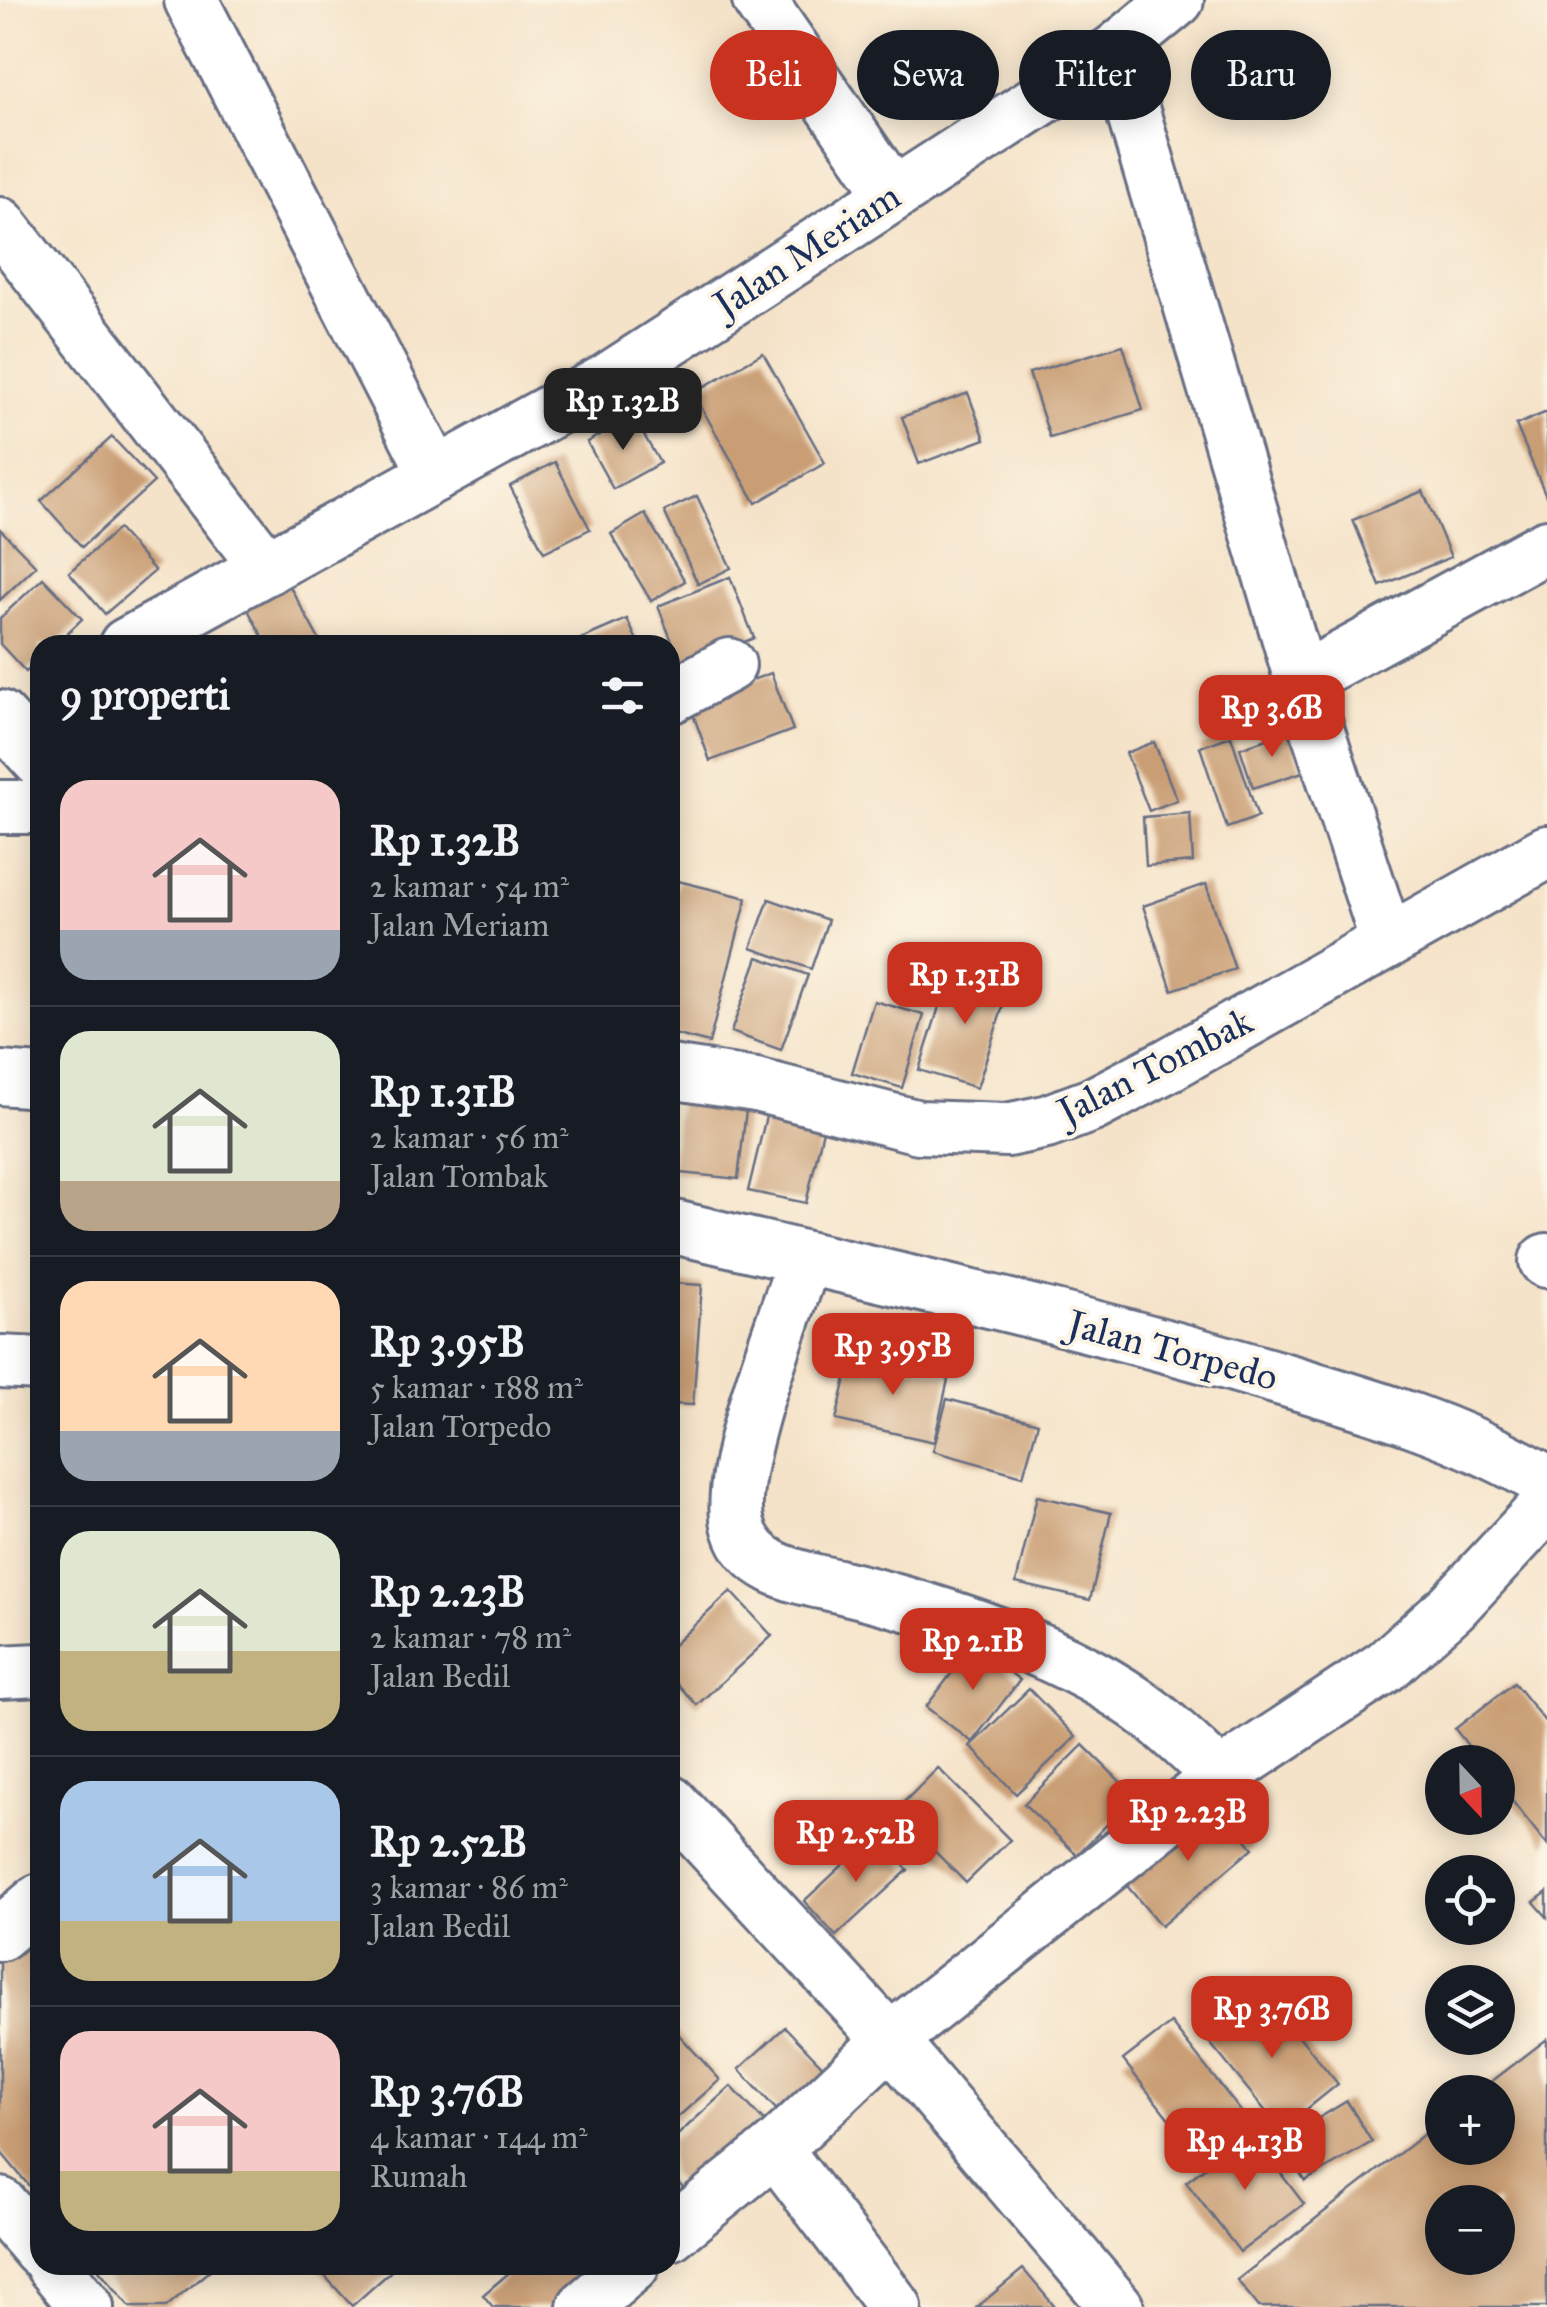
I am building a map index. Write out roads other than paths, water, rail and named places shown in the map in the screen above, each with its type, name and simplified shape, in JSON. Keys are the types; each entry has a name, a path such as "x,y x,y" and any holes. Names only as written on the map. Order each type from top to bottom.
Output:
{"street":[{"path":"192,0 436,475"},
{"path":"758,0 893,194"},
{"name":"Jalan Meriam","path":"1140,30 1172,2"},
{"name":"Jalan Meriam","path":"144,635 606,380 1019,113"},
{"path":"1136,120 1301,680 1388,942"},
{"path":"0,224 267,568"},
{"path":"1301,680 1547,546"},
{"path":"680,692 729,665"},
{"path":"0,807 30,807"},
{"name":"Jalan Tombak","path":"680,1073 756,1084 918,1127 1007,1130 1092,1106 1547,852"},
{"path":"0,1078 30,1080"},
{"name":"Jalan Torpedo","path":"680,1228 1094,1326 1403,1415 1497,1452 1547,1482"},
{"path":"804,1258 735,1484 735,1507 746,1544 763,1562 791,1576 862,1592 980,1630 1084,1672 1152,1714 1220,1776"},
{"path":"0,1362 30,1364"},
{"path":"680,2221 775,2149 890,2040 1220,1776 1386,1666 1452,1607 1547,1506"},
{"path":"0,1672 30,1670"},
{"path":"680,1813 890,2040 1116,2307"},
{"path":"0,1934 30,1908"},
{"path":"775,2149 895,2307"},
{"path":"0,2204 30,2239"},
{"path":"60,2275 87,2307"},
{"path":"584,2307 621,2275"}]}
